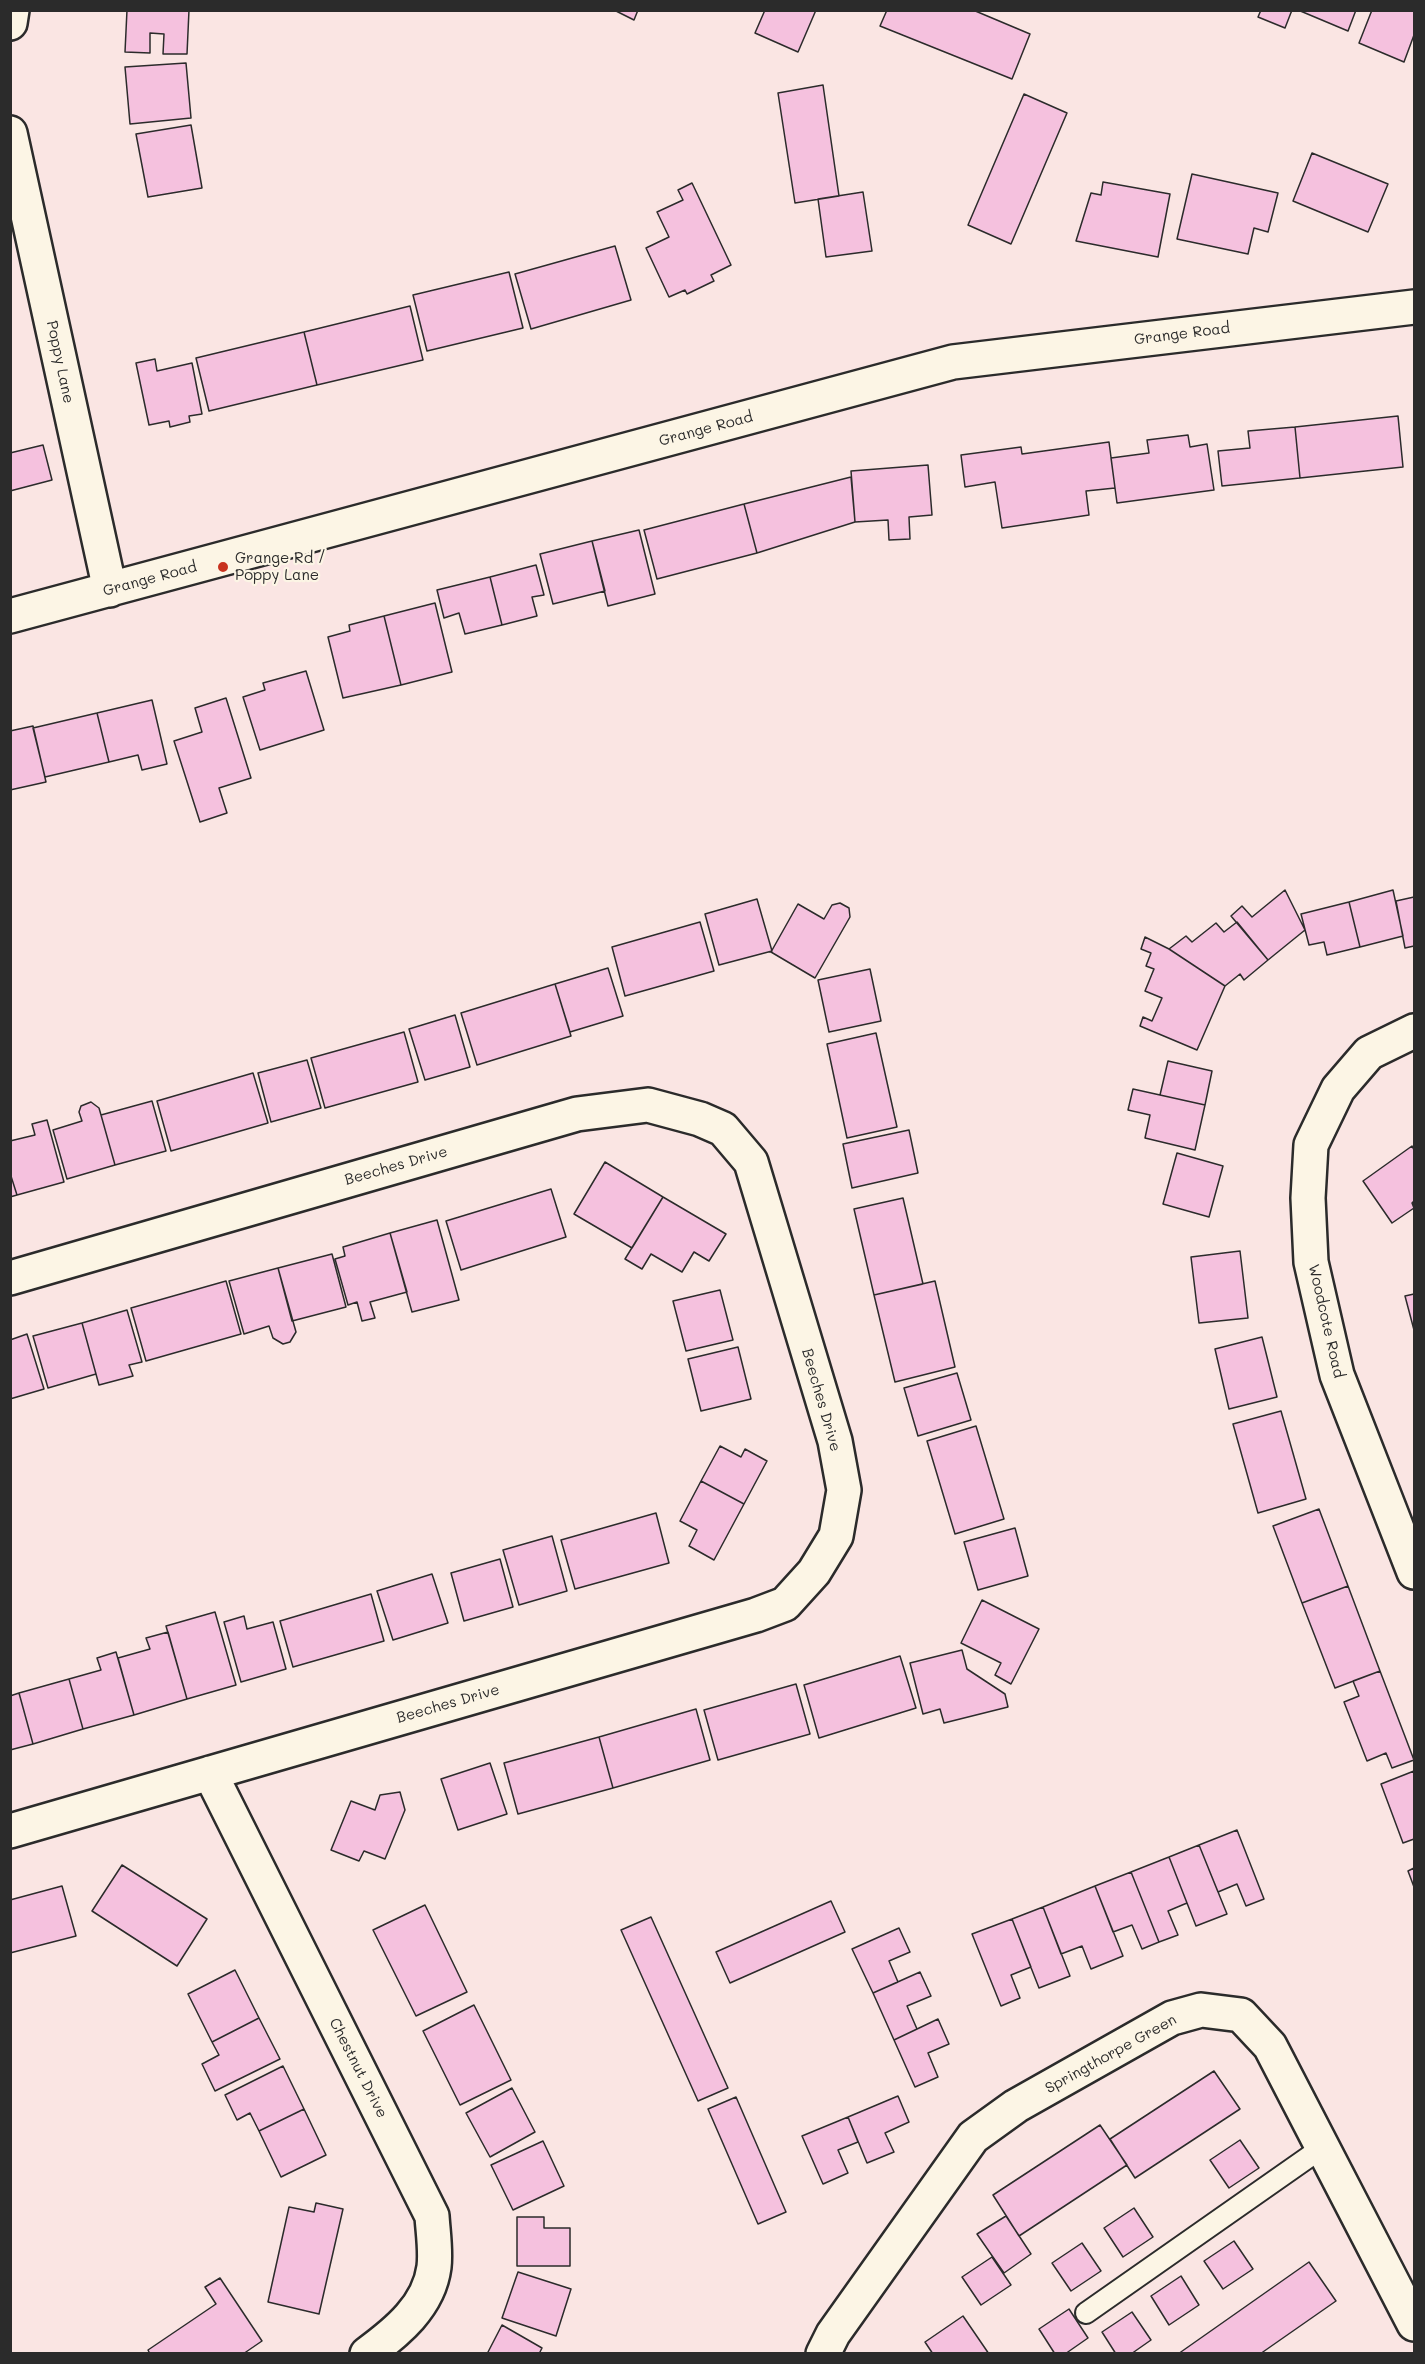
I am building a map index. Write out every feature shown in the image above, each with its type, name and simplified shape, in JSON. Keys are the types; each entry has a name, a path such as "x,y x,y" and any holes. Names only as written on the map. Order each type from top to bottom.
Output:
{"street":[{"path":"10,23 12,10"},
{"name":"Poppy Lane","path":"10,133 110,590"},
{"name":"Grange Road","path":"10,616 953,362 1414,307"},
{"name":"Woodcote Road","path":"1414,1031 1369,1053 1338,1089 1311,1145 1308,1198 1311,1262 1337,1375 1414,1572"},
{"name":"Beeches Drive","path":"10,1278 577,1114 648,1105 699,1119 723,1129 751,1162 835,1441 844,1490 836,1536 814,1572 785,1604 756,1615 10,1831"},
{"name":"Chestnut Drive","path":"210,1773 432,2216 434,2268 422,2303 392,2336 367,2354"},
{"name":"Springthorpe Green","path":"824,2354 833,2334 973,2137 1016,2106 1172,2018 1202,2010 1241,2015 1270,2046 1414,2325"}],"lane":[{"path":"1086,2313 1323,2147"}],"building":[{"path":"127,10 189,10 187,54 163,54 164,34 150,33 150,53 125,52"},
{"path":"614,10 638,10 634,20"},
{"path":"765,10 816,10 798,52 755,33"},
{"path":"887,10 973,10 1030,34 1012,79 880,26"},
{"path":"1261,10 1292,10 1285,28 1258,17"},
{"path":"1298,10 1356,10 1348,31"},
{"path":"1372,10 1414,10 1414,35 1404,62 1359,43"},
{"path":"186,63 191,118 130,124 125,67"},
{"path":"823,85 839,196 795,203 778,93"},
{"path":"1024,94 1067,113 1011,244 968,225"},
{"path":"191,125 202,188 148,197 136,134"},
{"path":"1312,153 1388,184 1368,232 1293,201"},
{"path":"1192,174 1278,193 1268,232 1254,228 1248,254 1177,239"},
{"path":"1103,182 1170,194 1158,257 1076,241 1091,193 1101,195"},
{"path":"692,183 731,265 711,275 714,281 687,294 685,290 669,297 646,248 669,237 657,212 683,200 678,190"},
{"path":"863,192 872,251 826,257 818,199"},
{"path":"615,246 631,300 531,329 515,274"},
{"path":"509,272 523,328 427,351 413,295"},
{"path":"410,306 423,360 317,385 304,332"},
{"path":"304,332 317,385 209,411 196,358"},
{"path":"155,359 157,371 192,363 202,414 189,416 190,422 170,427 169,421 149,425 136,363"},
{"path":"1398,416 1403,467 1300,478 1295,427"},
{"path":"1295,427 1300,478 1222,486 1218,451 1250,448 1248,431"},
{"path":"1188,435 1190,447 1207,444 1214,490 1117,503 1111,458 1149,453 1147,440"},
{"path":"1109,442 1115,488 1086,491 1089,515 1002,528 995,482 965,487 961,455 1021,447 1022,454"},
{"path":"43,445 52,480 10,491 10,453"},
{"path":"928,465 932,515 909,517 910,539 889,540 888,520 855,522 851,471"},
{"path":"851,477 855,522 757,553 744,504"},
{"path":"744,504 757,553 657,579 644,530"},
{"path":"639,530 655,594 608,606 592,541"},
{"path":"592,541 605,591 553,604 540,554"},
{"path":"536,565 544,595 532,597 537,616 502,625 490,577"},
{"path":"490,577 502,625 465,634 459,613 444,618 437,590"},
{"path":"435,603 452,672 401,685 384,616"},
{"path":"384,616 401,685 343,698 328,637 350,631 349,625"},
{"path":"306,671 324,730 260,750 243,697 265,690 263,683"},
{"path":"226,698 251,778 219,788 227,813 200,822 174,741 202,732 195,708"},
{"path":"152,700 167,764 142,770 138,755 109,762 97,713"},
{"path":"97,713 109,762 45,777 33,728"},
{"path":"33,726 46,782 10,790 10,731"},
{"path":"1285,890 1305,930 1268,960 1231,916 1242,906 1252,917"},
{"path":"1393,890 1403,936 1360,947 1349,902"},
{"path":"1414,897 1414,946 1405,948 1396,901"},
{"path":"757,899 772,951 719,965 705,914"},
{"path":"1349,902 1360,947 1327,955 1324,942 1309,945 1301,914"},
{"path":"840,903 849,908 850,917 815,978 771,952 798,904 824,919 832,905"},
{"path":"700,922 714,971 625,996 612,947"},
{"path":"1237,922 1268,960 1244,980 1240,974 1225,986 1169,949 1186,936 1192,942 1216,923 1224,932"},
{"path":"1145,937 1169,949 1225,986 1197,1050 1140,1026 1143,1017 1152,1021 1162,998 1145,991 1154,969 1146,966 1151,953 1141,949"},
{"path":"608,968 623,1016 570,1032 555,984"},
{"path":"870,969 881,1021 829,1032 818,980"},
{"path":"555,984 571,1036 477,1065 461,1013"},
{"path":"455,1015 470,1067 425,1080 409,1029"},
{"path":"404,1032 418,1082 325,1108 311,1058"},
{"path":"876,1033 897,1127 847,1138 827,1044"},
{"path":"307,1060 321,1108 271,1122 258,1073"},
{"path":"1168,1061 1212,1071 1205,1105 1160,1095"},
{"path":"253,1073 268,1123 171,1151 157,1101"},
{"path":"1133,1089 1205,1105 1195,1150 1145,1138 1150,1115 1128,1110"},
{"path":"152,1101 166,1151 115,1165 101,1115"},
{"path":"91,1102 99,1108 115,1165 67,1179 53,1130 82,1121 79,1112 81,1106"},
{"path":"47,1120 64,1182 17,1195 10,1173 10,1141 35,1135 32,1124"},
{"path":"909,1130 918,1173 852,1188 843,1144"},
{"path":"1412,1146 1414,1150 1414,1201 1412,1203 1414,1208 1392,1223 1363,1181"},
{"path":"1177,1153 1223,1166 1209,1217 1163,1204"},
{"path":"605,1162 663,1197 632,1248 574,1214"},
{"path":"10,1173 17,1195 10,1197"},
{"path":"551,1189 566,1237 461,1270 446,1221"},
{"path":"663,1197 726,1234 709,1261 694,1252 682,1272 651,1254 642,1269 625,1259"},
{"path":"903,1198 923,1284 874,1295 854,1209"},
{"path":"437,1220 459,1300 412,1312 390,1233"},
{"path":"390,1233 407,1292 370,1302 375,1318 362,1321 357,1302 348,1305 335,1259 345,1256 343,1247"},
{"path":"1240,1251 1248,1318 1199,1323 1191,1257"},
{"path":"332,1254 346,1307 292,1321 278,1268"},
{"path":"278,1268 296,1332 290,1342 283,1344 273,1338 269,1326 244,1334 229,1281"},
{"path":"226,1281 241,1334 146,1361 131,1308"},
{"path":"935,1281 955,1367 895,1382 874,1295"},
{"path":"720,1290 733,1340 686,1351 673,1301"},
{"path":"1414,1294 1414,1330 1405,1296"},
{"path":"127,1310 142,1362 129,1365 133,1376 99,1385 82,1323"},
{"path":"82,1323 96,1374 48,1388 33,1336"},
{"path":"27,1334 44,1389 10,1399 10,1340"},
{"path":"1262,1337 1277,1397 1229,1409 1215,1349"},
{"path":"738,1347 751,1399 701,1411 688,1359"},
{"path":"957,1373 971,1420 918,1436 904,1388"},
{"path":"1281,1411 1306,1499 1258,1513 1233,1424"},
{"path":"976,1426 1004,1519 955,1534 927,1441"},
{"path":"720,1446 741,1457 745,1449 767,1461 744,1504 701,1481"},
{"path":"701,1481 744,1504 714,1560 689,1546 697,1530 680,1521"},
{"path":"1319,1509 1348,1586 1302,1603 1273,1526"},
{"path":"656,1513 669,1563 575,1589 561,1540"},
{"path":"1015,1528 1028,1576 978,1590 964,1542"},
{"path":"552,1536 567,1591 519,1605 503,1550"},
{"path":"500,1559 513,1607 464,1621 451,1573"},
{"path":"432,1574 448,1623 393,1640 377,1591"},
{"path":"1348,1586 1380,1671 1335,1688 1302,1603"},
{"path":"371,1594 384,1641 293,1667 280,1621"},
{"path":"982,1600 1039,1629 1011,1684 995,1675 1001,1663 961,1643"},
{"path":"215,1612 236,1685 187,1699 166,1626"},
{"path":"244,1616 247,1629 273,1622 286,1669 241,1682 224,1622"},
{"path":"168,1632 187,1699 134,1715 118,1658 150,1649 146,1638"},
{"path":"962,1650 967,1669 1005,1694 1008,1707 944,1723 940,1709 923,1714 910,1663"},
{"path":"116,1652 134,1715 83,1729 69,1679 101,1670 97,1658"},
{"path":"900,1656 916,1708 819,1738 804,1685"},
{"path":"1380,1671 1414,1760 1392,1768 1386,1753 1367,1761 1344,1702 1359,1696 1353,1681"},
{"path":"69,1679 83,1729 33,1744 19,1693"},
{"path":"796,1684 810,1734 718,1760 704,1710"},
{"path":"19,1693 33,1744 10,1750 10,1696"},
{"path":"696,1709 710,1760 613,1788 599,1737"},
{"path":"599,1737 613,1788 518,1814 504,1763"},
{"path":"490,1763 507,1814 458,1830 441,1779"},
{"path":"1414,1771 1414,1839 1403,1843 1381,1784"},
{"path":"400,1792 405,1810 385,1859 364,1851 359,1861 331,1850 351,1801 375,1810 380,1795"},
{"path":"1237,1830 1264,1899 1246,1906 1237,1884 1218,1892 1199,1845"},
{"path":"1199,1845 1227,1914 1196,1926 1169,1857"},
{"path":"1169,1857 1187,1903 1168,1911 1178,1935 1159,1942 1131,1872"},
{"path":"122,1865 207,1919 177,1966 92,1911"},
{"path":"1414,1868 1414,1887 1408,1871"},
{"path":"1131,1872 1159,1942 1142,1949 1132,1925 1113,1932 1095,1886"},
{"path":"62,1886 76,1936 10,1953 10,1900"},
{"path":"1095,1886 1123,1956 1091,1969 1082,1946 1061,1954 1043,1907"},
{"path":"831,1901 845,1932 730,1983 716,1952"},
{"path":"425,1905 467,1992 416,2016 373,1930"},
{"path":"1043,1907 1070,1976 1039,1988 1012,1919"},
{"path":"651,1917 728,2088 698,2101 621,1930"},
{"path":"1012,1919 1031,1967 1011,1975 1020,1998 1001,2006 972,1934"},
{"path":"899,1928 910,1952 889,1961 898,1982 873,1993 852,1949"},
{"path":"235,1970 259,2018 212,2042 188,1994"},
{"path":"920,1972 931,1996 907,2006 917,2029 894,2040 873,1993"},
{"path":"474,2005 511,2080 460,2105 423,2031"},
{"path":"259,2018 280,2059 215,2091 202,2064 219,2055 212,2042"},
{"path":"938,2019 949,2044 928,2053 938,2077 915,2087 894,2040"},
{"path":"283,2066 304,2109 259,2131 250,2113 237,2120 225,2095"},
{"path":"1214,2071 1240,2109 1135,2178 1110,2139"},
{"path":"512,2088 535,2132 490,2157 466,2113"},
{"path":"898,2096 909,2122 885,2133 894,2152 867,2163 848,2117"},
{"path":"736,2097 786,2212 758,2224 708,2109"},
{"path":"304,2109 326,2155 281,2177 259,2131"},
{"path":"848,2117 858,2142 838,2150 848,2173 823,2184 802,2136"},
{"path":"1100,2125 1127,2165 1019,2236 993,2195"},
{"path":"1240,2140 1259,2168 1229,2188 1210,2160"},
{"path":"543,2141 564,2186 513,2210 491,2165"},
{"path":"316,2203 343,2209 319,2314 268,2302 289,2207 314,2212"},
{"path":"1134,2208 1153,2237 1123,2257 1104,2228"},
{"path":"1006,2216 1031,2254 1004,2273 977,2234"},
{"path":"517,2217 544,2217 544,2228 570,2228 570,2266 517,2266"},
{"path":"1234,2241 1253,2269 1223,2289 1204,2261"},
{"path":"1082,2243 1101,2271 1071,2291 1052,2263"},
{"path":"992,2257 1011,2285 981,2305 962,2277"},
{"path":"1309,2262 1336,2301 1260,2354 1178,2354"},
{"path":"518,2272 571,2289 556,2336 502,2318"},
{"path":"1181,2276 1199,2305 1169,2325 1151,2296"},
{"path":"220,2278 262,2341 243,2354 150,2354 148,2350 216,2304 205,2287"},
{"path":"1069,2309 1088,2338 1065,2354 1055,2354 1039,2329"},
{"path":"1132,2312 1151,2340 1131,2354 1116,2354 1102,2332"},
{"path":"963,2316 989,2354 933,2354 925,2342"},
{"path":"502,2325 542,2348 539,2354 487,2354"}],"place":[{"name":"Grange Rd / Poppy Lane","path":"223,567"}]}
